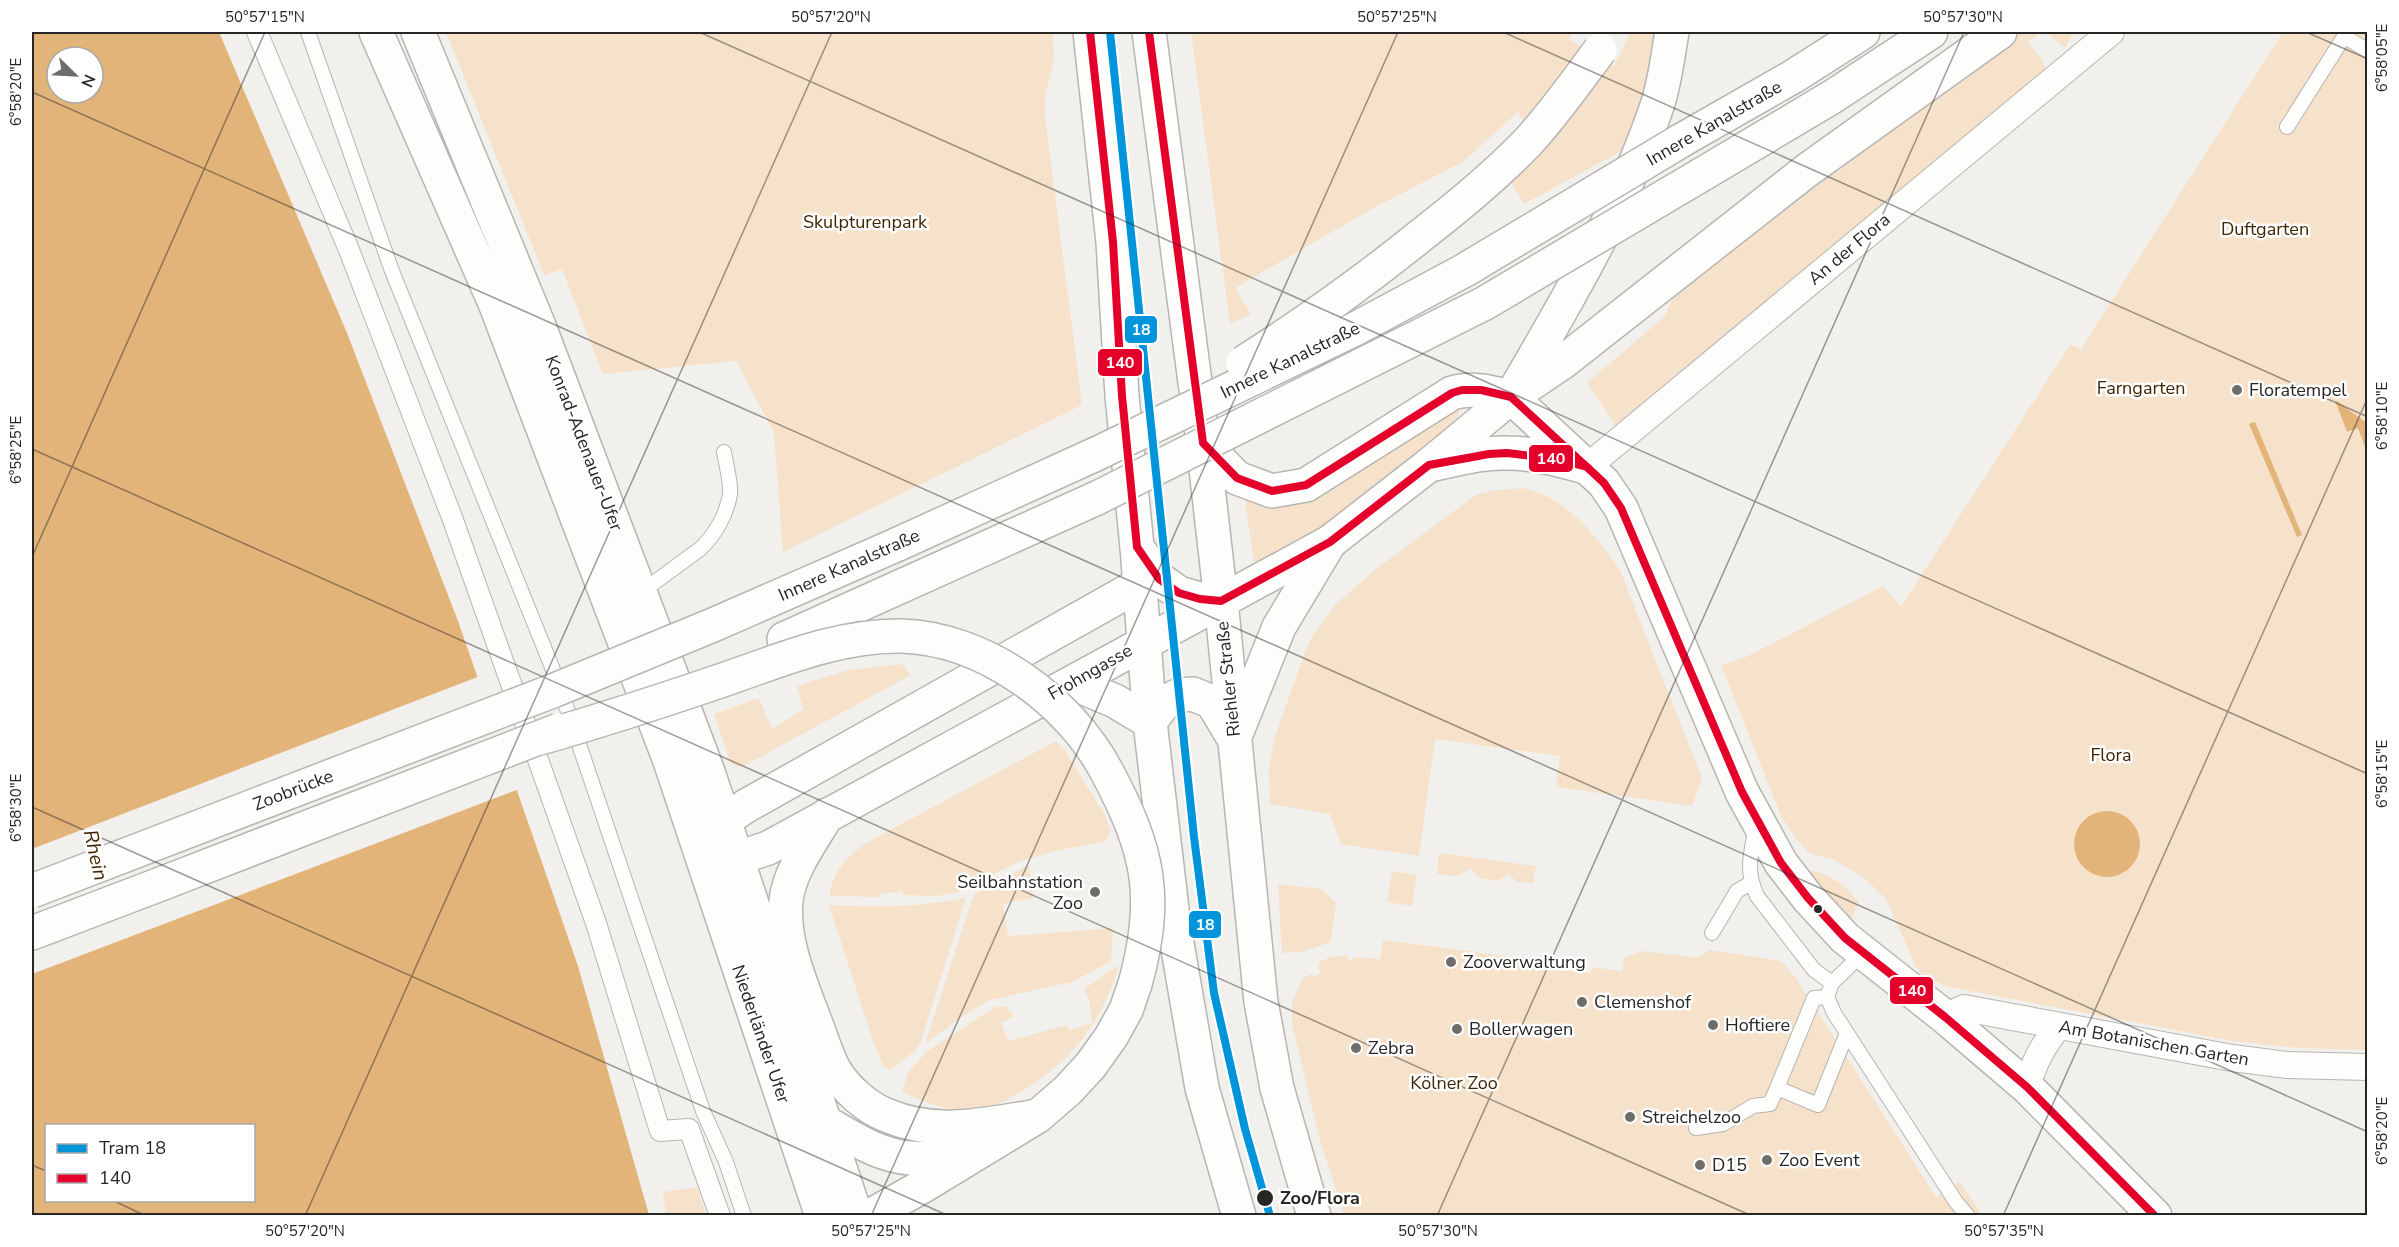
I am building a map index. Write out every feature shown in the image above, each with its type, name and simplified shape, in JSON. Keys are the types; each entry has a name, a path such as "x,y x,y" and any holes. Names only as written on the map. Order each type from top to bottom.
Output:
{"main road":[{"name":"Konrad-Adenauer-Ufer","path":"376,32 464,229 502,321 670,760 701,852"},
{"name":"Konrad-Adenauer-Ufer","path":"418,32 539,326 738,858"},
{"path":"1090,32 1113,242 1122,396 1137,547 1150,722 1174,926 1198,1068 1215,1136 1239,1215"},
{"name":"Riehler Straße","path":"1149,32 1203,443 1261,1002 1277,1088 1314,1215"},
{"path":"1511,397 1599,240 1638,154 1659,101 1672,32"},
{"name":"Innere Kanalstraße","path":"555,690 752,608 1096,454 1355,329 1455,275 1794,76 1863,32"},
{"name":"Innere Kanalstraße","path":"540,738 784,639 1097,498 1485,303 1832,98 1931,32"},
{"name":"Frohngasse","path":"738,858 768,848 1072,683 1144,641 1330,542 1429,465 1511,397 1563,362 1806,171 2000,32"},
{"path":"1096,454 1286,336 1390,261 1486,184 1520,150 1560,104 1605,41"},
{"path":"1203,443 1237,478 1272,491 1306,485 1452,393 1462,390 1481,390 1511,397 1614,495 1633,533 1742,792 1757,823 1781,862 1808,898 1863,953 1945,1017 2027,1087 2155,1215"},
{"path":"1429,465 1507,453 1556,459 1587,467"},
{"path":"1144,641 1165,615 1199,558 1210,515"},
{"path":"1234,738 1279,627 1330,542"},
{"path":"1137,547 1159,579 1179,593 1200,599 1221,601"},
{"path":"738,858 701,852 725,820 767,794 1139,585"},
{"path":"32,933 540,738 640,709 824,646 901,636 931,640 969,651 1008,669 1037,689 1069,717 1098,755 1118,792 1141,847 1149,898 1147,935 1126,1010 1111,1037 1091,1065 1068,1090 1038,1116 923,1186 870,1215"},
{"path":"1072,683 1115,701 1150,722"},
{"name":"Zoobrücke","path":"32,891 555,690"},
{"path":"1150,722 1165,702 1179,695 1193,694 1212,702 1234,738"},
{"path":"827,815 792,881 786,901 787,932 799,976 834,1070 865,1103 884,1115 923,1126 953,1129 1038,1116"},
{"name":"Niederländer Ufer","path":"701,852 822,1215"},
{"name":"Niederländer Ufer","path":"738,858 823,1121 856,1215"},
{"path":"823,1121 874,1149 890,1154 909,1158 976,1154"}],"street":[{"path":"257,32 349,250 453,520 596,923 660,1131 689,1129 720,1215"},
{"name":"An der Flora","path":"1587,467 2111,32"},
{"name":"Am Botanischen Garten","path":"1945,1017 1964,1008 2232,1058 2288,1065 2367,1067"},
{"path":"2027,1087 2044,1043 2060,1026"}],"lane":[{"path":"308,32 392,272 558,682 703,1111 726,1162 744,1215"},
{"path":"2287,127 2345,34 2367,51"},
{"path":"640,593 700,549 723,518 730,493 724,452"},
{"path":"1757,823 1749,866 1751,883 1756,896 1800,952 1823,978 1832,983"},
{"path":"1712,933 1737,891 1751,883"},
{"path":"1863,953 1832,983 1827,997 1847,1033 1956,1202 1968,1215"},
{"path":"1696,1128 1723,1124 1753,1106 1770,1104 1814,998 1827,997"},
{"path":"1777,1088 1818,1105 1847,1033"},
{"path":"904,1215 923,1186"}],"green space":[{"name":"Skulpturenpark","path":"446,32 1053,32 1054,59 1045,97 1045,116 1082,405 783,552 774,433 736,361 603,374 562,269 544,275"},
{"path":"1191,32 1574,32 1569,39 1614,66 1631,32 1658,32 1629,147 1524,204 1511,182 1542,149 1518,112 1464,161 1370,210 1235,288 1251,314 1230,324"},
{"path":"2021,32 2042,32 2028,42 2043,61 2046,70 1616,426 1587,383 1664,317 1680,285 1812,181"},
{"path":"2046,32 2074,32 2065,48"},
{"name":"Flora","path":"2283,32 2367,32 2367,1050 2298,1048 2233,1041 1949,987 1925,977 1917,969 1886,899 1862,876 1832,859 1810,854 1796,839 1781,816 1721,665 1746,657 1883,586 1901,607 2070,345 2081,349"},
{"path":"1455,407 1459,415 1423,453 1369,498 1255,568 1246,496"},
{"path":"1523,488 1547,496 1570,512 1597,540 1620,570 1702,778 1692,806 1556,787 1560,756 1435,739 1419,856 1341,844 1330,814 1270,804 1269,770 1274,739 1305,652 1313,635 1336,604 1377,568 1476,495 1497,490"},
{"path":"902,664 911,675 742,767 731,764 714,714 759,698 772,729 803,709 797,686 848,670"},
{"path":"1056,741 1063,748 1103,812 1111,830 1106,841 1060,850 1018,862 959,892 937,896 903,895 902,892 881,893 880,897 830,896 837,873 864,844"},
{"path":"1439,853 1536,866 1533,883 1517,882 1508,874 1497,881 1480,878 1470,869 1457,876 1437,874"},
{"path":"1029,865 1033,898 1003,904 1008,936 1113,928 1111,961 1072,982 990,1000 963,1016 925,1044 974,894"},
{"path":"1801,869 1826,875 1853,895 1859,902 1849,923"},
{"path":"1392,871 1417,875 1412,906 1387,902"},
{"path":"1278,884 1322,889 1336,903 1331,942 1302,952 1282,953"},
{"path":"966,897 917,1049 892,1069 884,1068 829,905 916,905"},
{"name":"Kölner Zoo","path":"1383,940 1528,959 1528,964 1591,973 1592,967 1622,971 1624,958 1642,951 1699,958 1709,950 1781,961 1796,978 1936,1197 1960,1182 1982,1215 1344,1215 1320,1140 1292,1024 1292,1003 1303,978 1311,974 1315,977 1321,972 1318,967 1319,962 1331,957 1348,955 1349,960 1353,960 1353,957 1380,959"},
{"path":"1119,965 1105,1003 1084,1037 1057,1066 1018,1094 986,1108 963,1110 936,1106 902,1092 908,1073 926,1052 995,1007 1006,1006 1014,1016 1001,1024 1009,1041 1067,1025 1069,1030 1092,1023 1089,999 1084,989"},
{"path":"697,1187 706,1215 666,1215 663,1192"}],"water":[{"name":"Rhein","path":"32,32 219,32 347,333 458,621 578,966 649,1215 32,1215"},
{"path":"2335,400 2367,423 2367,446 2365,447 2358,428 2347,432"},
{"path":"2255,422 2302,535 2297,537 2249,424"},
{"path":"2107,811 2119,814 2130,821 2137,832 2140,844 2137,856 2130,867 2119,874 2107,877 2095,874 2084,867 2077,856 2074,844 2077,832 2084,821 2095,814"}],"pier":[{"path":"480,676 519,789 32,974 32,849"}],"tram line":[{"name":"18","path":"1110,32 1194,837 1214,993 1245,1129 1270,1216"}],"transit line":[{"name":"140","path":"1090,32 1113,242 1122,396 1137,547 1159,579 1179,593 1200,599 1221,601 1330,542 1429,465 1507,453 1556,459 1587,467 1604,483 1621,508 1742,792 1781,863 1808,898 1845,938 1945,1017 2027,1087 2155,1216"},
{"name":"140","path":"1149,32 1203,443 1237,478 1272,491 1306,485 1452,393 1462,390 1481,390 1511,397 1590,470"}],"place":[{"name":"Floratempel","path":"2237,390"},
{"name":"Seilbahnstation Zoo","path":"1095,892"},
{"name":"Zooverwaltung","path":"1451,962"},
{"name":"Clemenshof","path":"1582,1002"},
{"name":"Hoftiere","path":"1713,1025"},
{"name":"Bollerwagen","path":"1457,1029"},
{"name":"Zebra","path":"1356,1048"},
{"name":"Streichelzoo","path":"1630,1117"},
{"name":"Zoo Event","path":"1767,1160"},
{"name":"D15","path":"1700,1165"},
{"name":"Zoo/Flora","path":"1265,1198"}],"park label":[{"name":"Duftgarten","path":"2265,229"},
{"name":"Farngarten","path":"2141,388"}]}
